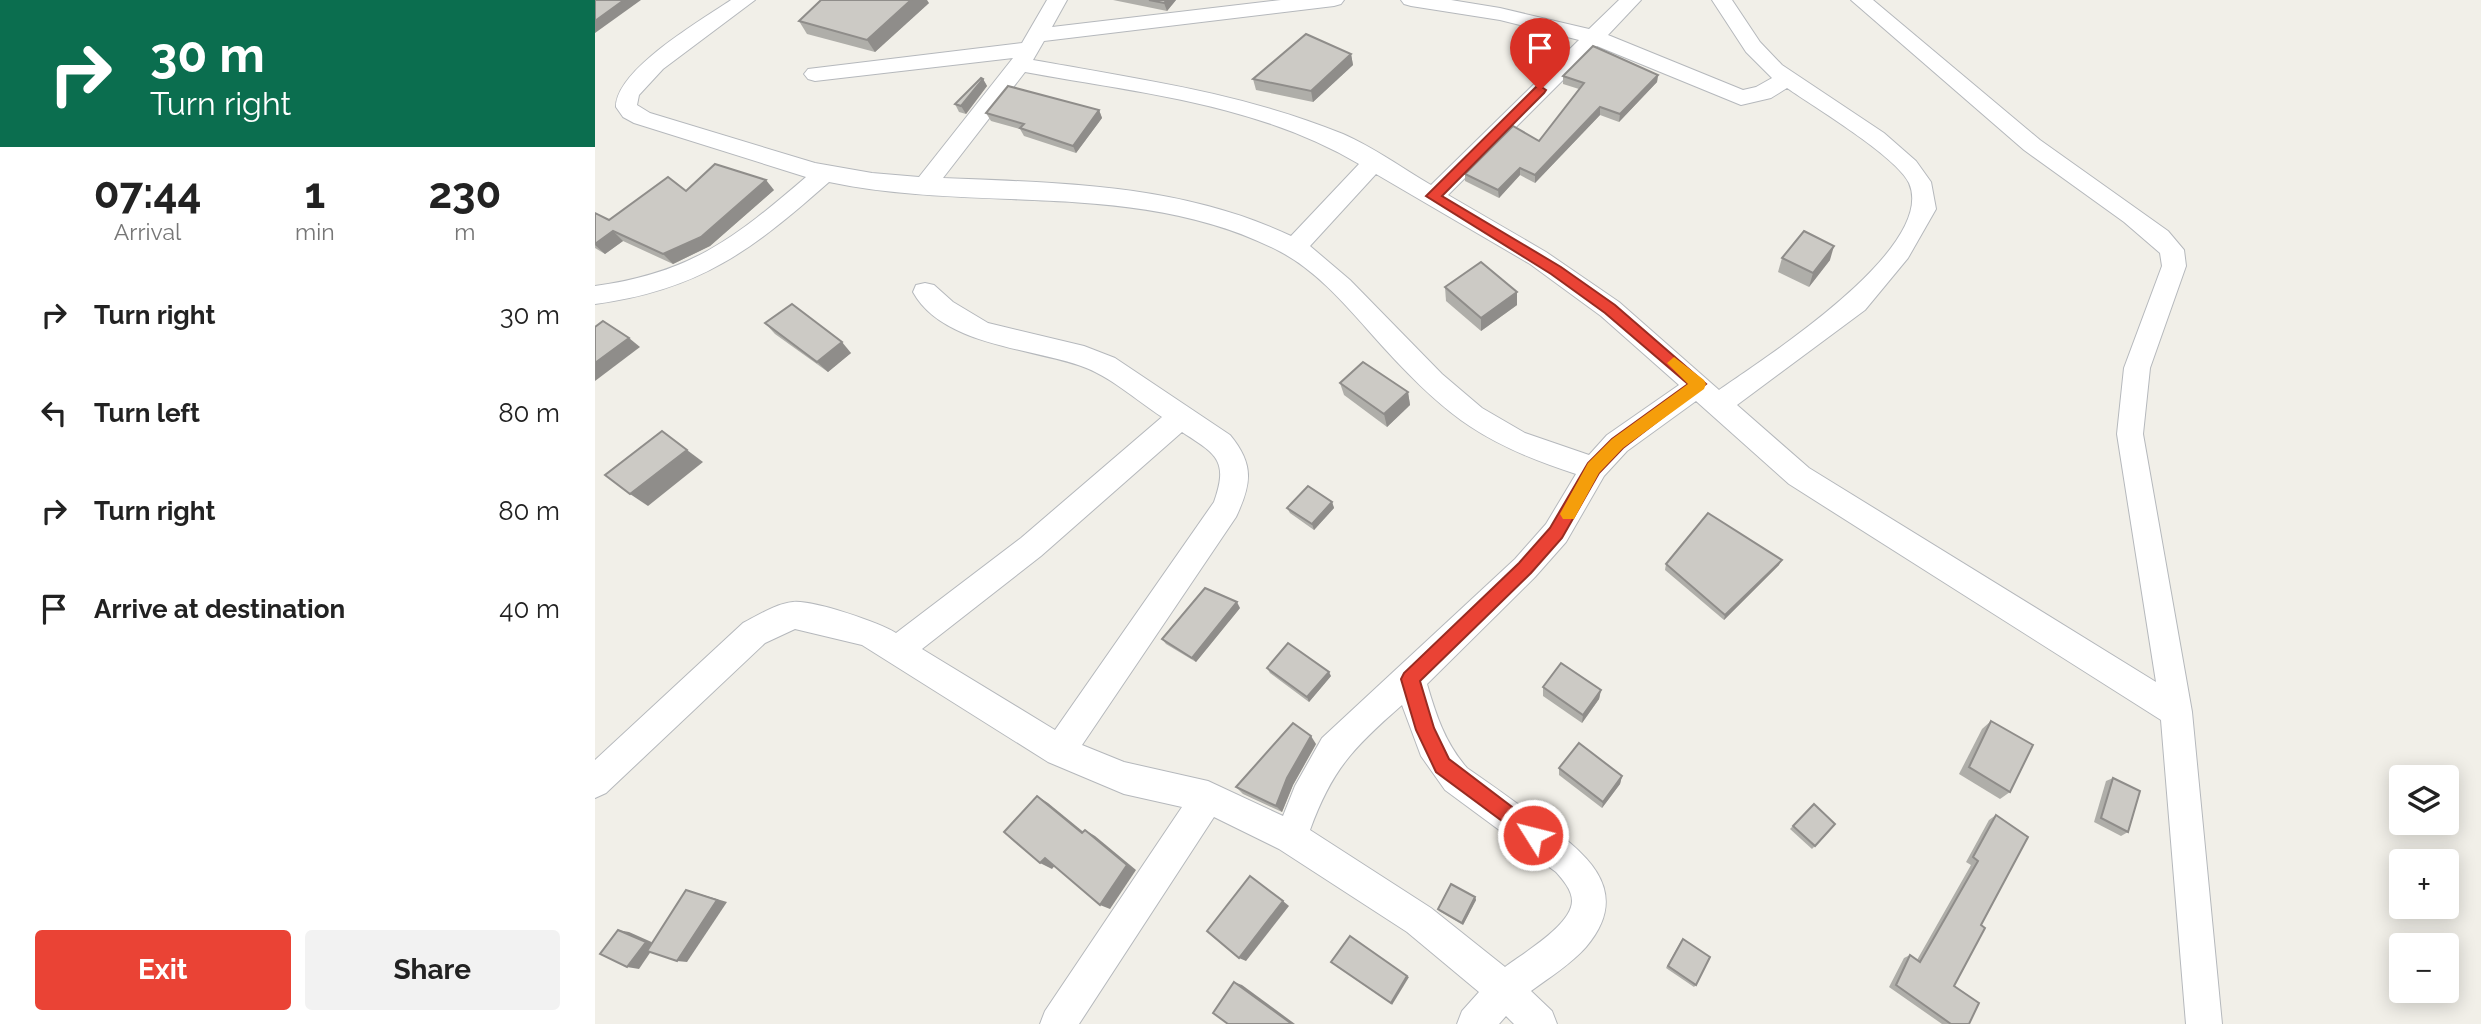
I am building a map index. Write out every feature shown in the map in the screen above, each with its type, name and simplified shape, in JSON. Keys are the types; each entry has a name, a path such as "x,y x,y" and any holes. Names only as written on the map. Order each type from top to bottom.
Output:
{"street":[{"path":"745,0 647,70 628,93 626,104 629,111 642,118 825,173 872,181 1116,196 1175,205 1224,219 1294,248 1322,268 1419,370 1474,417 1499,433 1543,453 1594,468"},
{"path":"927,183 1029,49 1057,0"},
{"path":"814,74 1029,49 1334,0"},
{"path":"1411,0 1500,14 1594,37 1741,98 1763,93 1787,79"},
{"path":"1433,196 1631,0"},
{"path":"1291,837 1306,797 1333,749 1525,568 1556,533 1594,468 1627,436 1709,394 1827,327 1856,303 1900,252 1924,209 1920,182 1908,167 1876,138 1775,70 1753,47 1722,0"},
{"path":"1861,0 2032,145 2160,237 2172,250 2174,267 2137,368 2130,434 2176,712 2204,1024"},
{"path":"1029,49 1235,104 1305,126 1433,196 1538,258 1610,309 1799,476 2176,712"},
{"path":"1294,248 1374,162"},
{"path":"595,295 654,287 690,274 764,226 825,173"},
{"path":"925,292 944,309 981,331 1084,356 1106,365 1220,443 1233,457 1236,477 1226,508 1059,751"},
{"path":"899,649 930,622 1031,547 1182,416"},
{"path":"595,782 754,633 779,619 795,615 811,618 869,633 899,649 1059,751 1124,778 1208,797 1291,837 1419,920 1505,990 1539,1024"},
{"path":"1410,679 1425,730 1442,766 1568,860 1582,875 1589,890 1590,905 1568,941 1505,990 1475,1024"},
{"path":"1058,1024 1208,797"}],"building":[{"path":"595,0 624,0 595,21"},
{"path":"821,0 911,0 867,40 799,21"},
{"path":"1306,34 1351,54 1311,91 1253,79"},
{"path":"1593,46 1658,75 1620,114 1600,107 1535,175 1520,168 1498,190 1465,174 1513,126 1539,141 1584,83 1563,76"},
{"path":"983,79 961,106 955,104"},
{"path":"1008,86 1099,110 1073,146 1020,128 1024,124 986,113"},
{"path":"715,164 766,180 701,237 663,254 613,231 595,244 595,213 609,220 668,177 686,191"},
{"path":"1804,231 1834,246 1813,273 1782,258"},
{"path":"1481,262 1517,292 1481,318 1445,287"},
{"path":"792,304 842,342 817,362 765,323"},
{"path":"603,321 629,338 595,363 595,327"},
{"path":"1363,362 1408,392 1384,414 1340,383"},
{"path":"662,431 687,450 630,494 605,475"},
{"path":"1308,486 1332,502 1312,524 1287,508"},
{"path":"1708,513 1782,560 1725,615 1666,564"},
{"path":"1205,588 1237,602 1192,658 1162,639"},
{"path":"1288,643 1329,672 1307,697 1267,668"},
{"path":"1561,663 1601,690 1583,715 1543,687"},
{"path":"1991,721 2033,745 2010,792 1969,767"},
{"path":"1293,723 1311,736 1287,778 1276,806 1236,787"},
{"path":"1579,743 1622,776 1603,802 1559,768"},
{"path":"2113,778 2140,791 2128,832 2101,818"},
{"path":"1037,796 1082,833 1085,830 1127,865 1100,905 1045,858 1040,863 1004,832"},
{"path":"1814,804 1835,824 1815,846 1793,826"},
{"path":"1996,815 2028,837 1981,925 1985,928 1954,986 1979,1003 1969,1024 1951,1024 1896,985 1910,955 1920,962 1978,861 1973,857"},
{"path":"1250,876 1283,901 1239,958 1207,931"},
{"path":"1451,884 1475,897 1462,923 1438,909"},
{"path":"686,890 717,900 677,961 647,951"},
{"path":"618,930 646,942 627,967 600,954"},
{"path":"1350,936 1407,976 1391,1003 1331,962"},
{"path":"1683,939 1710,957 1696,985 1668,966"},
{"path":"1234,982 1292,1024 1228,1024 1213,1013"}],"slow traffic":[{"path":"1568,514 1594,468 1617,443 1699,384 1674,363"}],"route":[{"path":"1533,835 1442,766 1425,730 1410,679 1525,568 1556,533 1594,468 1617,443 1699,384 1610,309 1556,270 1433,196 1540,90"}]}
